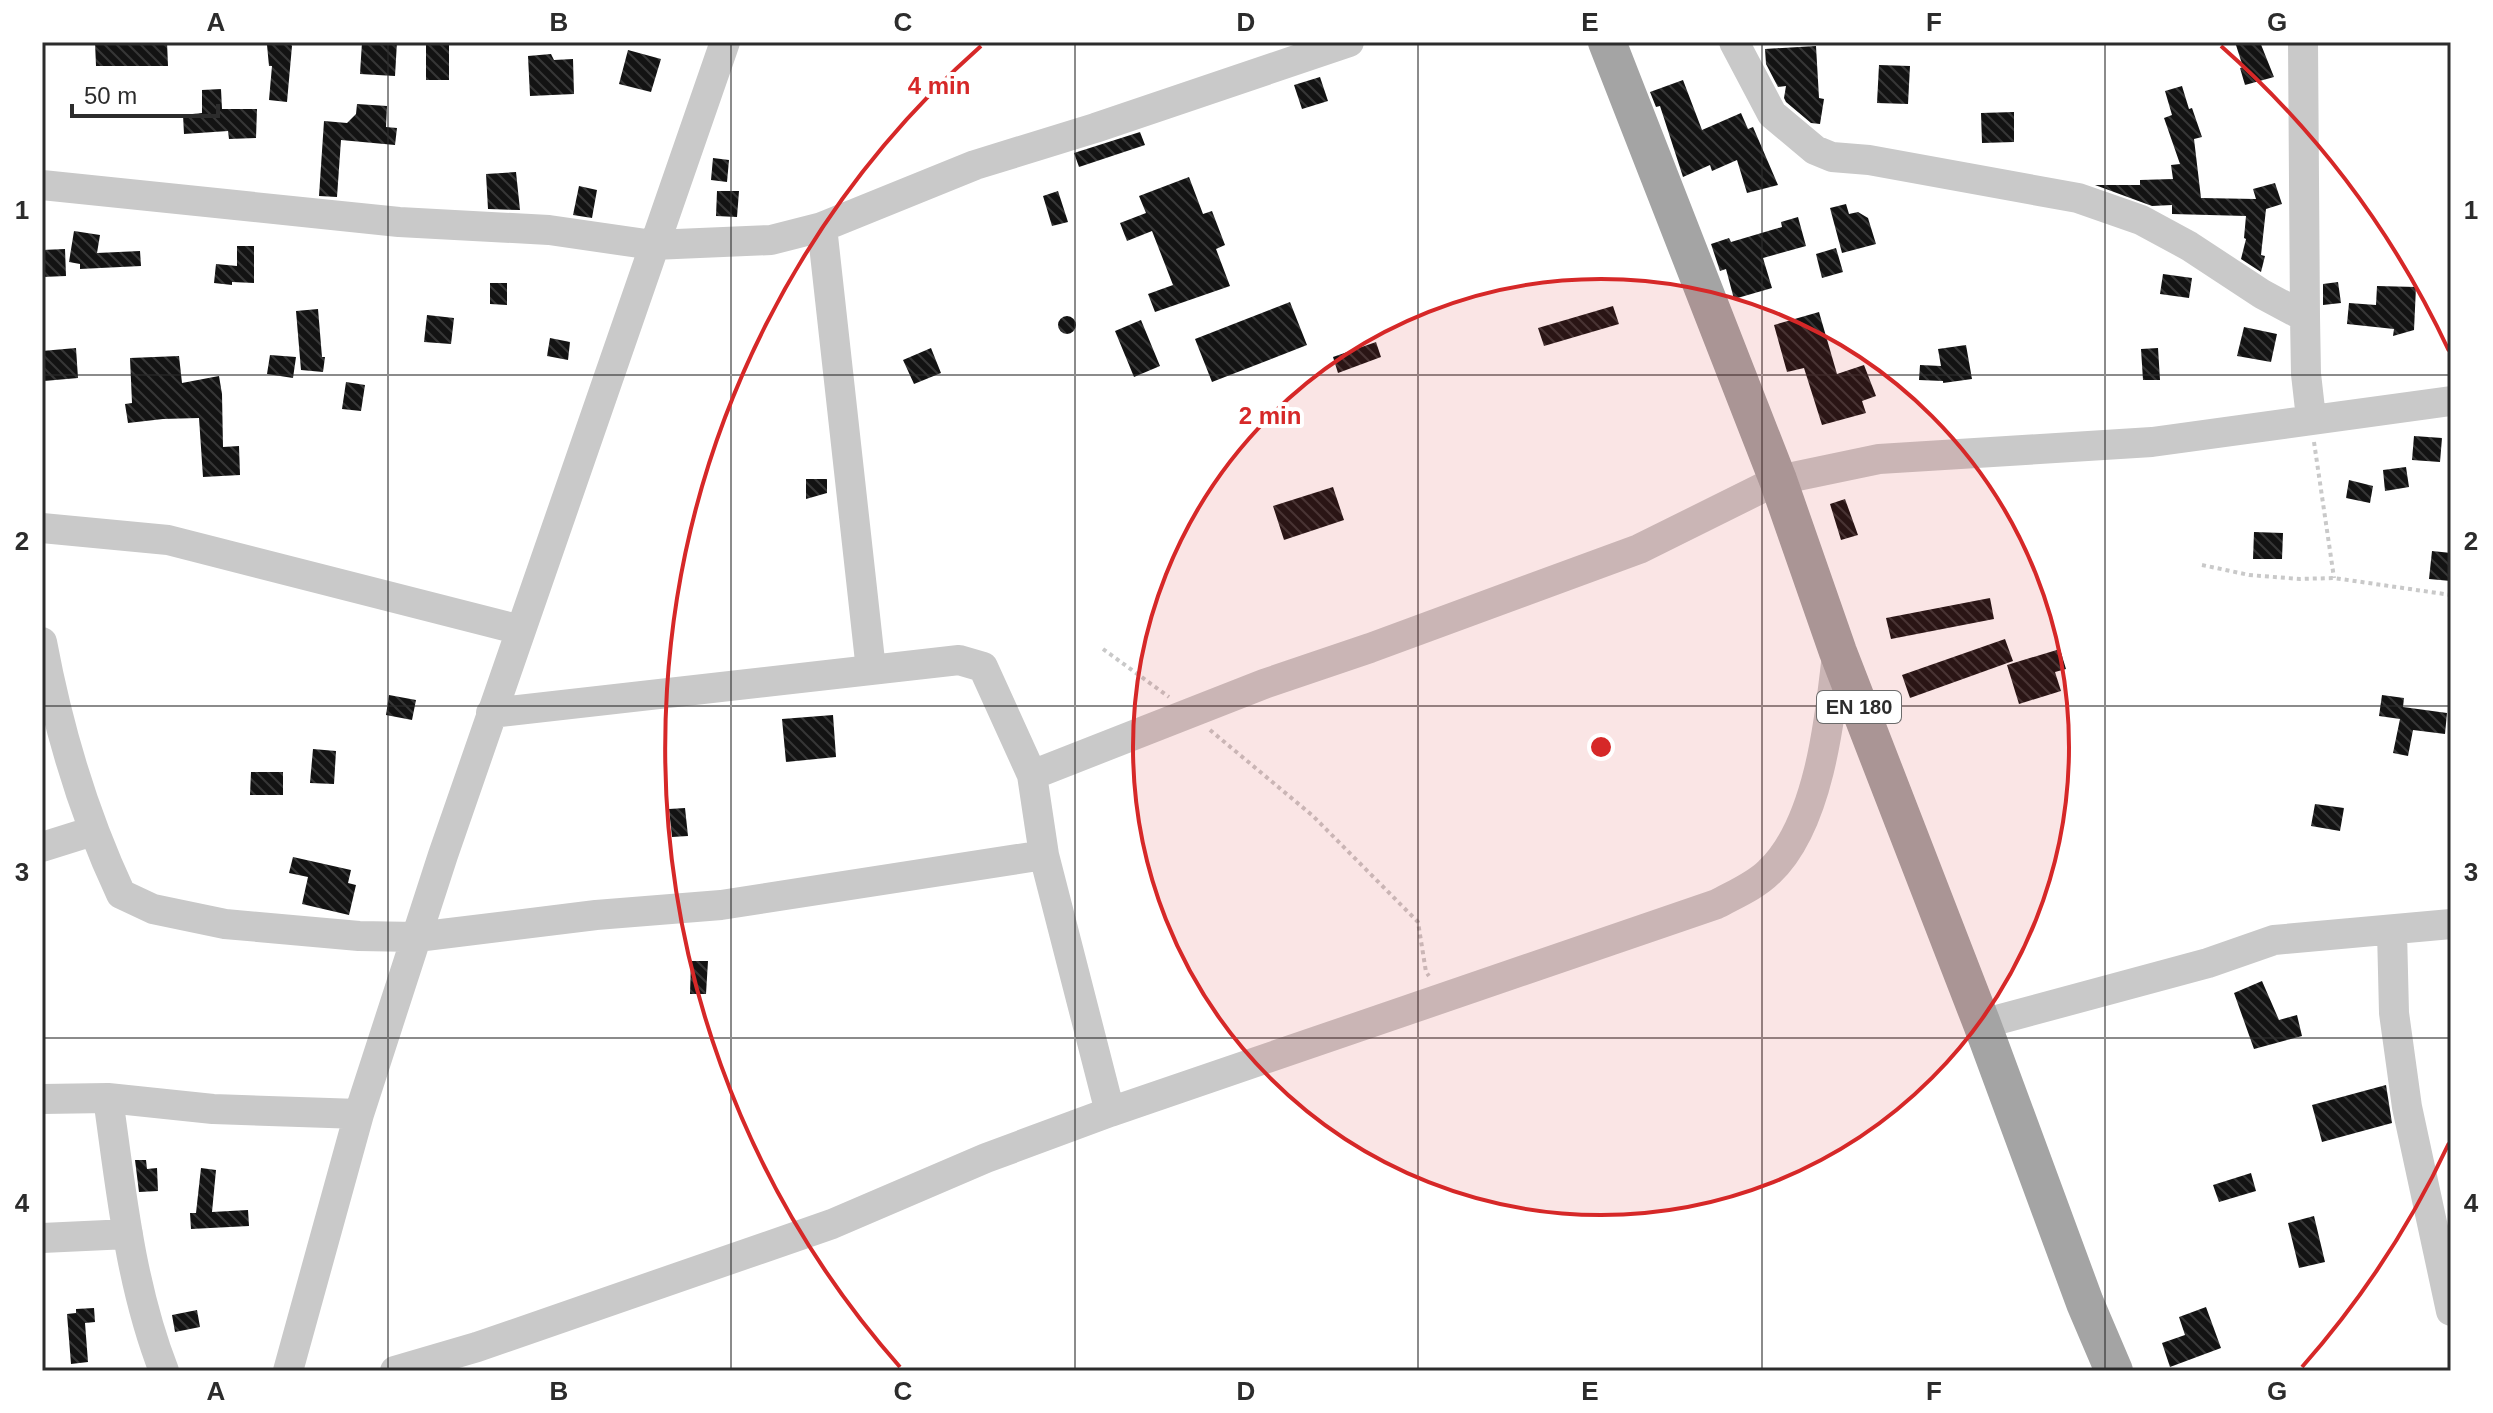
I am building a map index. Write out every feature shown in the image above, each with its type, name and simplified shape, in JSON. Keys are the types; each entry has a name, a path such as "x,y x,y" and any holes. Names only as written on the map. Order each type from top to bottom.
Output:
{"main road":[{"name":"EN 180","path":"1607,42 1778,480 1838,652 1982,1024 2085,1303 2114,1371"}],"street":[{"path":"288,1371 359,1114 417,937 491,713 725,42"},
{"path":"42,185 367,220 549,230 653,245 771,240 822,227 975,165 1349,42"},
{"path":"1734,42 1772,114 1815,150 1832,157 1869,160 2078,198 2141,220 2305,317"},
{"path":"2303,42 2306,374 2311,418"},
{"path":"822,227 871,670"},
{"path":"1032,775 1189,712 1639,549 1778,480 1879,459 2152,442 2451,401"},
{"path":"42,528 168,540 521,630"},
{"path":"42,642 60,718 93,831 121,894 153,909 225,924 359,936 417,937 596,915 721,905 1044,855"},
{"path":"395,1371 477,1347 832,1224 986,1158 1110,1112 1717,904 1768,874 1790,848 1820,768 1830,720 1838,652"},
{"path":"491,713 959,660 983,667 1032,775 1044,855 1110,1112"},
{"path":"42,847 93,831"},
{"path":"1982,1024 2208,963 2274,940 2451,924"},
{"path":"2392,931 2394,1013 2407,1107 2451,1311"},
{"path":"42,1099 108,1098 213,1109 359,1114"},
{"path":"108,1098 140,1294 164,1371"},
{"path":"42,1238 128,1234"}],"path":[{"path":"2311,418 2334,578"},
{"path":"2202,565 2249,575 2334,578 2451,595"},
{"path":"1103,649 1189,712 1313,816 1418,922 1426,972 1446,997"}],"building":[{"path":"95,42 111,42 111,45 167,42 168,66 96,66"},
{"path":"362,42 397,42 395,76 360,74"},
{"path":"426,42 449,42 449,80 426,80"},
{"path":"2235,42 2260,42 2274,77 2245,85"},
{"path":"290,43 287,102 269,100 272,66 269,66 267,45"},
{"path":"1816,46 1819,98 1824,99 1820,124 1811,123 1786,102 1786,86 1778,87 1766,64 1765,49"},
{"path":"628,50 661,59 651,92 619,84"},
{"path":"551,54 554,60 573,59 574,94 530,96 528,56"},
{"path":"1879,65 1910,66 1908,104 1877,103"},
{"path":"1320,77 1328,101 1302,109 1294,85"},
{"path":"1683,80 1702,130 1741,113 1748,129 1753,127 1778,185 1747,193 1737,160 1712,171 1710,165 1683,177 1660,106 1656,107 1650,92"},
{"path":"2182,86 2202,137 2194,139 2201,198 2256,199 2253,189 2275,183 2282,204 2266,209 2261,255 2265,256 2261,272 2241,259 2246,239 2246,216 2172,214 2172,205 2152,206 2095,185 2140,185 2140,180 2173,179 2171,165 2180,164 2164,118 2172,115 2165,91"},
{"path":"221,89 222,109 257,109 256,138 229,139 228,131 184,134 183,115 202,113 202,90"},
{"path":"357,104 387,106 386,127 397,128 395,145 341,140 337,197 319,196 324,121 347,123 356,114"},
{"path":"2014,112 2014,142 1982,143 1981,113"},
{"path":"1140,132 1145,145 1079,167 1074,153"},
{"path":"713,158 729,160 727,182 711,180"},
{"path":"516,172 520,210 488,209 486,174"},
{"path":"1189,177 1203,214 1212,211 1225,245 1216,249 1230,286 1155,312 1148,294 1173,285 1152,231 1127,241 1120,223 1146,213 1139,196"},
{"path":"579,186 597,190 592,218 573,215"},
{"path":"717,191 739,191 737,217 716,216"},
{"path":"1058,191 1068,222 1052,226 1043,196"},
{"path":"1846,204 1849,214 1858,212 1868,218 1876,244 1842,253 1830,208"},
{"path":"1798,217 1806,246 1763,258 1772,288 1734,299 1726,269 1720,271 1711,244 1729,238 1731,242 1782,227 1781,222"},
{"path":"74,231 100,235 97,253 140,251 141,266 80,269 80,264 69,262"},
{"path":"237,246 254,246 254,283 214,283 216,264 237,266"},
{"path":"1836,248 1843,272 1822,278 1816,254"},
{"path":"65,249 66,276 42,277 42,250"},
{"path":"2163,274 2192,278 2189,298 2160,294"},
{"path":"2338,282 2341,303 2323,305 2323,284"},
{"path":"490,283 507,283 507,305 490,304"},
{"path":"2377,286 2416,287 2414,330 2393,336 2394,329 2347,324 2349,303 2376,305"},
{"path":"1290,302 1307,345 1212,382 1195,339"},
{"path":"1613,306 1619,324 1544,346 1538,328"},
{"path":"318,309 322,357 325,357 323,372 301,370 296,311"},
{"path":"1819,312 1837,374 1864,365 1876,396 1862,401 1866,413 1822,425 1804,368 1787,372 1774,325"},
{"path":"427,315 454,318 451,344 424,342"},
{"path":"1067,316 1076,325 1067,334 1058,325"},
{"path":"1141,320 1160,366 1134,377 1115,331"},
{"path":"2244,327 2277,334 2271,362 2237,356"},
{"path":"550,338 570,342 568,360 547,356"},
{"path":"1376,342 1381,357 1338,373 1333,357"},
{"path":"1966,345 1972,379 1943,383 1919,380 1920,365 1941,366 1938,349"},
{"path":"76,348 78,378 44,381 42,351"},
{"path":"931,348 941,373 914,384 903,360"},
{"path":"2158,348 2160,380 2143,380 2141,349"},
{"path":"270,355 296,357 293,378 267,374"},
{"path":"179,356 182,383 219,376 223,447 239,446 240,475 203,477 199,418 128,423 125,404 132,403 130,358"},
{"path":"346,382 365,385 361,411 342,409"},
{"path":"2414,436 2442,438 2440,462 2412,460"},
{"path":"2406,467 2409,487 2385,491 2383,470"},
{"path":"806,479 827,479 827,493 806,499"},
{"path":"2349,480 2373,486 2370,503 2346,498"},
{"path":"1333,487 1344,520 1284,540 1273,506"},
{"path":"1845,499 1858,535 1841,540 1830,504"},
{"path":"2254,532 2283,533 2282,559 2253,559"},
{"path":"2432,551 2451,553 2451,581 2429,579"},
{"path":"1990,598 1994,619 1891,639 1886,618"},
{"path":"2005,639 2013,661 1910,698 1902,675"},
{"path":"2060,649 2066,669 2055,672 2061,691 2019,704 2007,665"},
{"path":"389,695 416,700 412,720 386,715"},
{"path":"2382,695 2404,698 2403,707 2447,713 2445,734 2413,730 2408,756 2393,753 2400,719 2379,716"},
{"path":"833,715 836,757 786,762 782,719"},
{"path":"313,749 336,751 334,784 310,783"},
{"path":"251,772 283,772 283,795 250,795"},
{"path":"2315,804 2344,808 2340,831 2311,826"},
{"path":"685,808 688,836 672,837 669,809"},
{"path":"293,857 351,870 348,883 356,885 349,915 302,904 308,877 289,873"},
{"path":"691,961 708,961 706,994 690,994"},
{"path":"2262,981 2279,1020 2297,1015 2302,1036 2254,1049 2234,993"},
{"path":"2386,1085 2392,1123 2322,1142 2312,1105"},
{"path":"135,1160 146,1160 147,1169 157,1168 158,1191 139,1192"},
{"path":"201,1168 216,1170 212,1212 248,1210 249,1226 191,1229 190,1213 196,1213"},
{"path":"2251,1173 2256,1191 2219,1202 2213,1185"},
{"path":"2314,1216 2325,1262 2299,1268 2288,1223"},
{"path":"2206,1307 2221,1348 2170,1367 2162,1343 2185,1335 2179,1317"},
{"path":"94,1308 95,1322 85,1323 88,1362 71,1364 67,1314 76,1313 76,1309"},
{"path":"197,1310 200,1327 175,1332 172,1315"}]}
